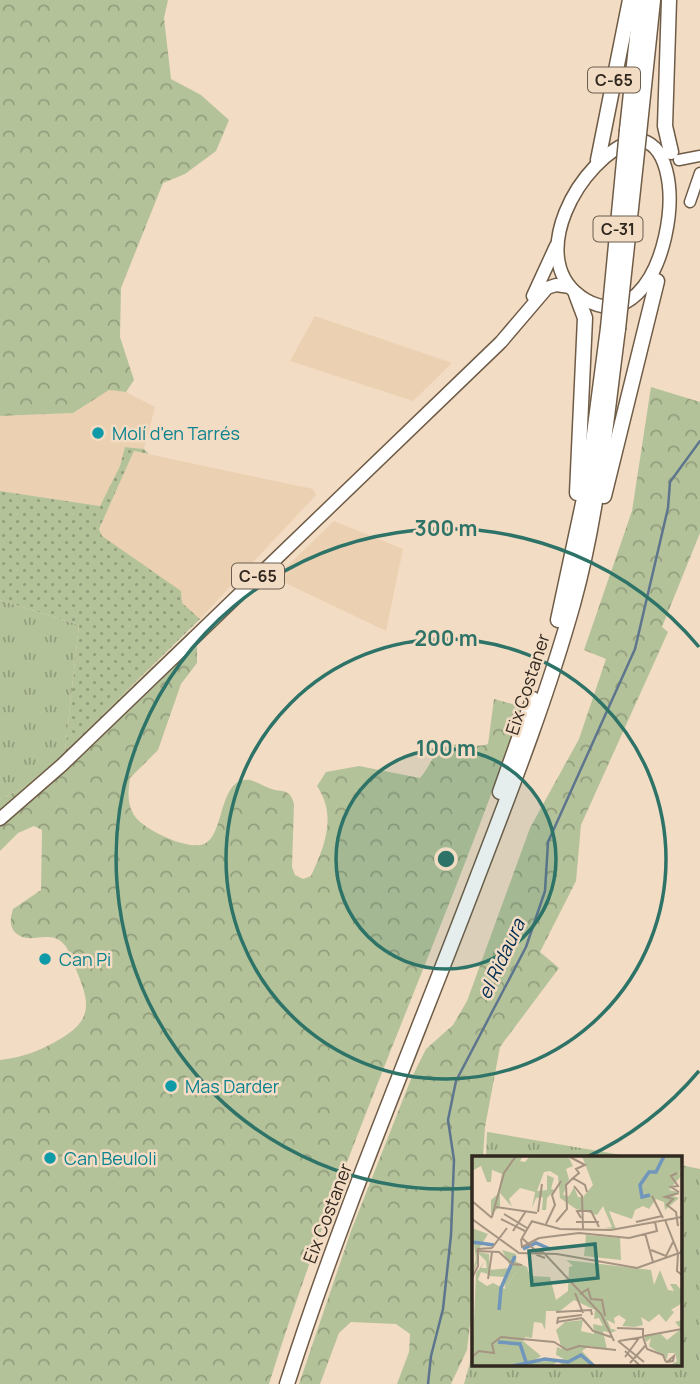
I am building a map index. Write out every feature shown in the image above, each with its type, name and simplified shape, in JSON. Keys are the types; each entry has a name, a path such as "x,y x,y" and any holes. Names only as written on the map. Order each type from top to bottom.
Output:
{"highway":[{"name":"C-65","path":"598,160 630,0"},
{"name":"Eix Costaner","path":"286,1384 344,1219 524,757 574,577 598,482 633,132 642,0"},
{"name":"Eix Costaner","path":"633,132 653,0"},
{"name":"C-65","path":"669,0 665,126 675,156"},
{"path":"574,577 592,549 657,281"},
{"path":"573,290 585,318 574,577"},
{"name":"Eix Costaner","path":"278,1384 365,1145 476,861 574,577"}],"main road":[{"name":"C-65","path":"516,324 540,282 559,239 572,197 582,179 598,160 635,140 648,140 675,156 686,173 689,218"},
{"name":"C-65","path":"559,239 559,258 573,290"},
{"path":"573,290 601,306 618,306 657,281 671,262"},
{"name":"C-65","path":"0,819 156,675 516,324 547,288 556,285 573,290"}],"street":[{"path":"675,156 700,156"},
{"path":"690,202 700,173"}],"shaded area":[{"path":"315,316 452,363 413,401 290,361"},
{"path":"109,390 126,392 155,407 144,449 125,447 120,466 100,506 0,491 0,416 73,413"},
{"path":"134,451 313,489 316,495 200,619 102,536 99,529"},
{"path":"334,521 403,549 386,631 275,578"}],"green space":[{"path":"0,0 168,0 164,18 171,79 201,95 229,120 216,151 185,174 163,183 121,288 120,337 134,380 126,392 109,390 73,413 0,416"},
{"path":"651,387 700,402 700,533 662,627 668,632 581,825 576,881 540,952 559,968 500,1047 485,1127 483,1156 472,1156 472,1307 467,1350 451,1384 397,1384 409,1352 410,1334 396,1324 351,1322 339,1333 320,1384 299,1384 351,1231 411,1079 426,1049 453,1025 467,1001 530,828 579,739 606,659 584,650 632,511"},
{"path":"125,447 144,449 149,454 134,451 99,529 102,536 181,591 182,603 200,619 65,751 79,625 0,600 0,491 100,506 120,466"},
{"path":"0,600 79,625 65,751 27,786 0,799"},
{"path":"189,632 197,646 197,663 181,684 158,750 130,778 129,797 132,811 139,821 156,833 179,842 199,845 212,837 227,795 240,781 250,780 285,792 290,795 294,804 292,867 295,875 303,879 311,876 327,831 326,808 317,786 326,772 359,766 420,778 436,753 444,747 488,744 494,699 523,707 460,877 328,1213 269,1384 0,1384 0,1060 31,1053 71,1032 84,1016 86,999 69,952 62,942 49,937 22,937 11,926 13,909 41,890 42,830 34,826 18,833 0,851 0,799 27,786"},
{"path":"488,1132 627,1156 486,1156"},
{"path":"682,1165 700,1169 700,1384 464,1384 472,1355 472,1366 682,1366"}],"waterway":[{"name":"el Ridaura","path":"428,1384 431,1356 443,1309 451,1235 454,1160 448,1120 456,1081 526,947 545,891 548,842 635,649 668,508 670,482 700,441"}],"place":[{"name":"Molí d'en Tarrés","path":"98,433"},
{"name":"Can Pi","path":"45,959"},
{"name":"Mas Darder","path":"171,1086"},
{"name":"Can Beuloli","path":"50,1158"}]}
